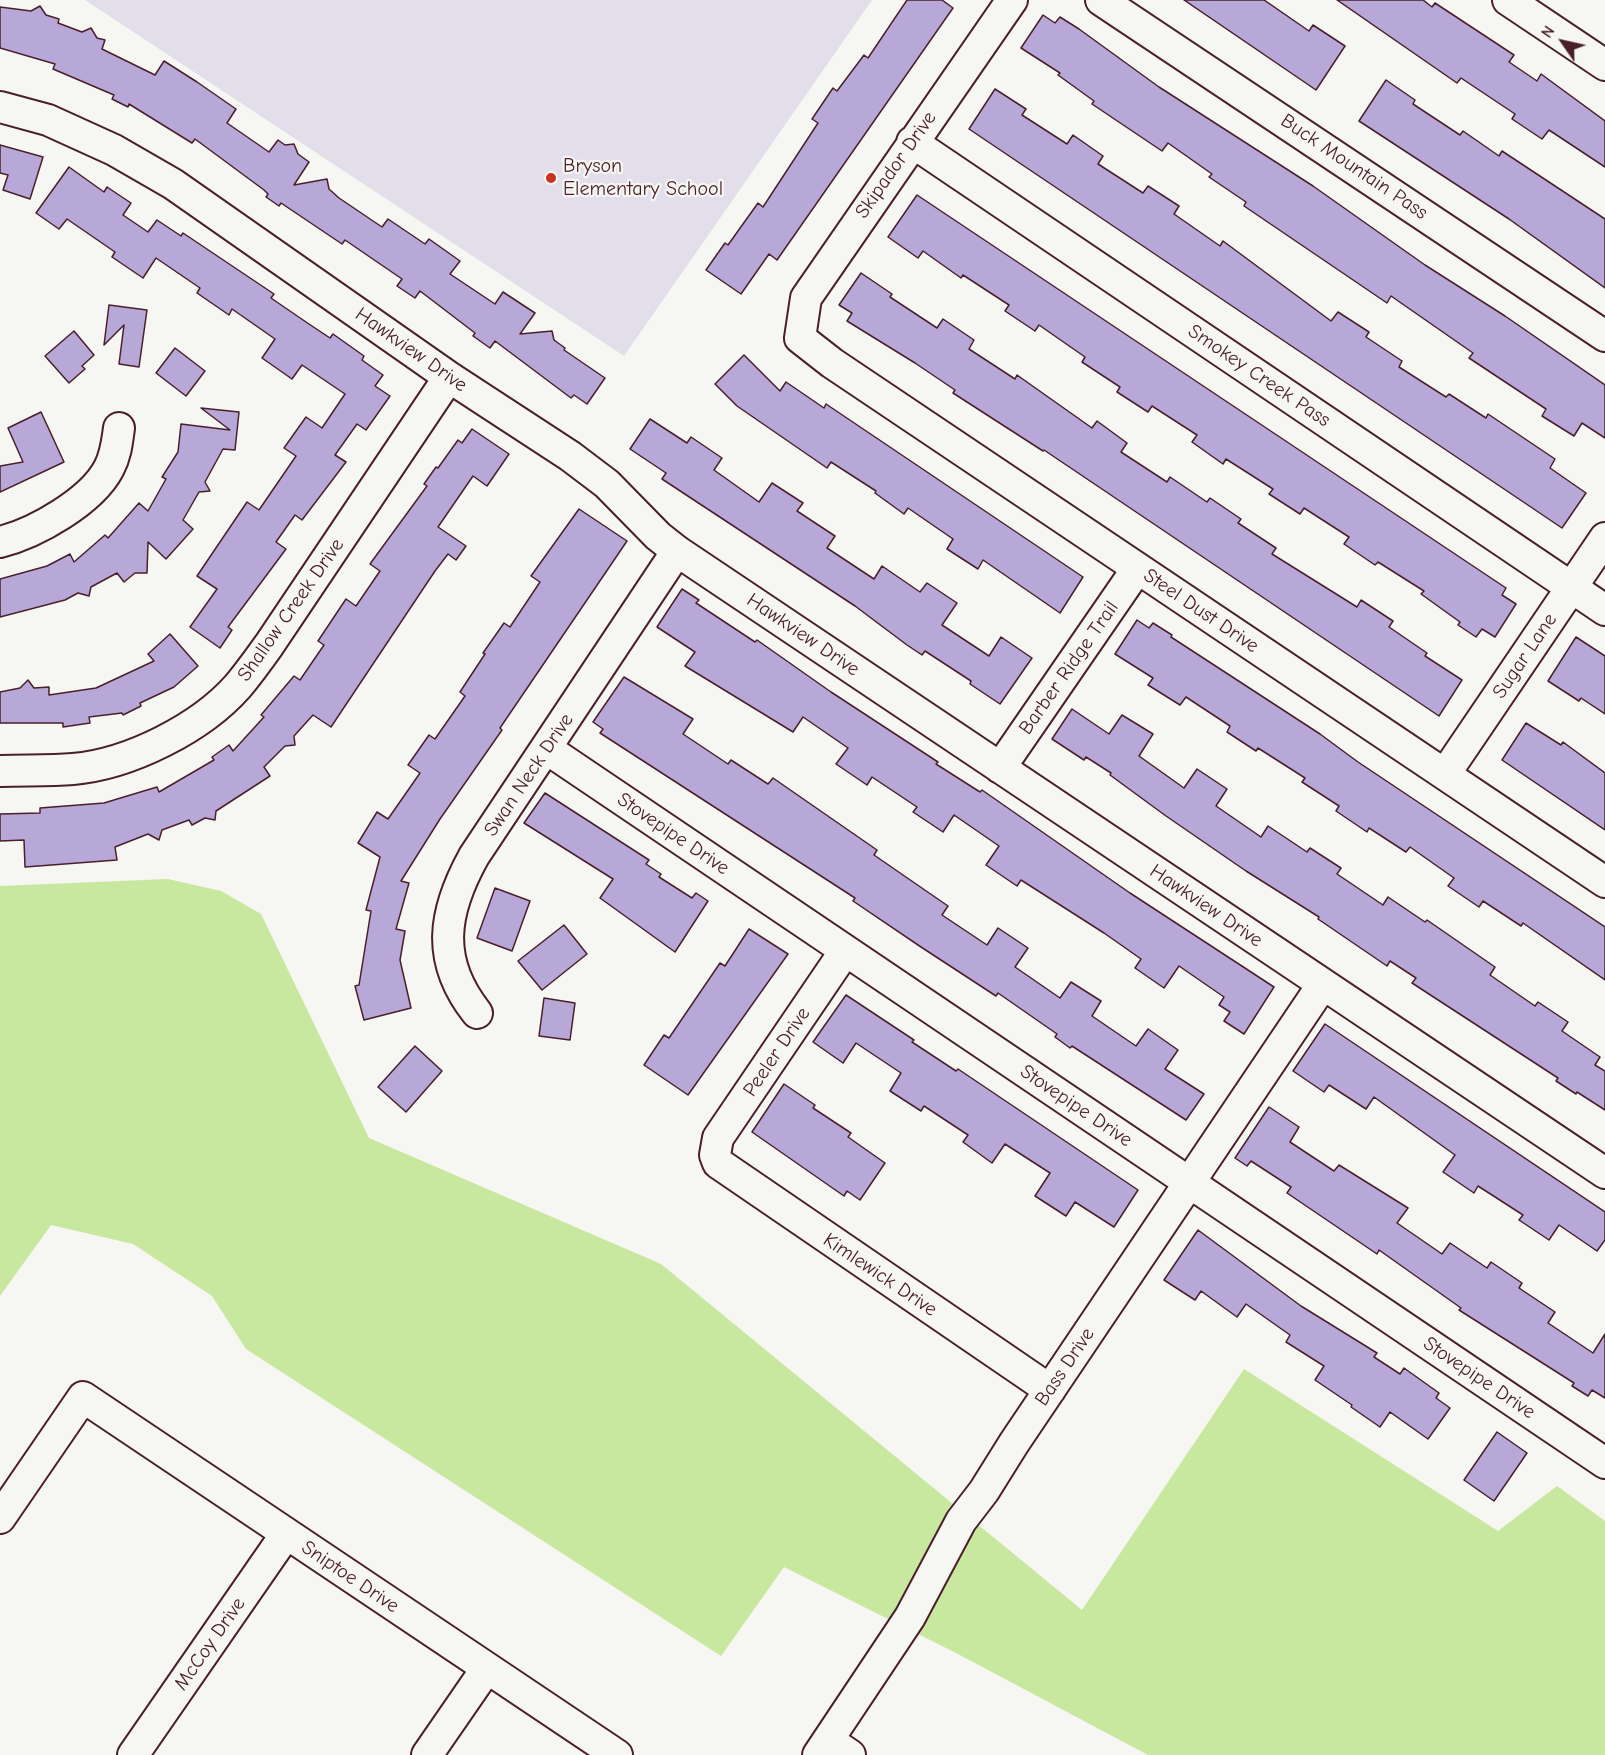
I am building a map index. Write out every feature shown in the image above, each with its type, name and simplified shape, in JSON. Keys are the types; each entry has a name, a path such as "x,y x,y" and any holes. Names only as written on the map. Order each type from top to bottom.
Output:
{"street":[{"name":"Skipador Drive","path":"800,338 806,298 1012,0"},
{"name":"Buck Mountain Pass","path":"1101,0 1605,336"},
{"path":"1508,0 1605,65"},
{"name":"Hawkview Drive","path":"0,107 48,120 114,150 173,184 449,377 570,456 607,484 658,536 677,551 1605,1173"},
{"name":"Smokey Creek Pass","path":"912,142 1605,610"},
{"name":"Steel Dust Drive","path":"800,338 832,363 1605,882"},
{"name":"Shallow Creek Drive","path":"0,771 76,769 120,758 164,742 203,717 238,687 269,645 449,377"},
{"path":"0,542 46,522 82,500 109,469 117,450 119,428"},
{"name":"Sugar Lane","path":"1445,774 1605,538"},
{"name":"Swan Neck Drive","path":"477,1013 457,983 448,954 447,932 456,892 474,856 677,551"},
{"name":"Barber Ridge Trail","path":"1000,768 1137,569"},
{"name":"Stovepipe Drive","path":"547,749 1605,1463"},
{"name":"Peeler Drive","path":"715,1155 718,1138 845,951"},
{"name":"Bass Drive","path":"832,1750 914,1611 961,1521 984,1491 1323,984"},
{"name":"Kimlewick Drive","path":"715,1155 725,1169 1050,1390"},
{"name":"Sniptoe Drive","path":"0,1518 83,1397 617,1755"},
{"name":"McCoy Drive","path":"133,1755 286,1534"},
{"path":"427,1755 487,1668"}],"shaded area":[{"name":"Bryson Elementary School","path":"85,0 872,0 624,356"}],"green space":[{"path":"168,879 221,891 261,914 369,1138 661,1264 1082,1610 1244,1369 1498,1531 1557,1486 1605,1521 1605,1755 1148,1755 958,1654 784,1567 721,1656 246,1349 212,1296 133,1244 51,1225 0,1296 0,886"}],"building":[{"path":"907,0 942,0 953,8 777,260 769,254 741,294 706,270 725,243 728,245 758,203 763,207 818,123 812,119 833,88 837,91 864,55 868,58"},
{"path":"1184,0 1264,0 1309,31 1313,25 1345,46 1316,90"},
{"path":"1337,0 1423,0 1432,7 1435,3 1514,55 1509,62 1537,81 1541,74 1605,121 1605,167 1549,130 1542,139 1512,119 1515,114 1461,78 1457,83"},
{"path":"40,6 46,15 59,19 58,23 82,32 91,28 97,38 105,40 102,49 155,75 164,61 236,109 227,123 269,152 278,140 285,145 294,144 298,154 309,162 294,185 327,179 329,189 339,198 382,227 388,219 425,244 429,239 460,261 450,274 495,304 503,292 535,313 520,334 552,331 554,340 565,348 564,350 605,378 587,404 574,395 571,398 495,341 490,348 473,336 475,333 420,291 415,298 397,286 402,279 345,240 342,244 281,203 279,206 266,197 268,194 264,190 195,139 192,143 129,104 128,107 112,99 114,95 53,69 55,64 0,48 0,7 31,11"},
{"path":"1043,15 1055,23 1060,17 1079,29 1159,87 1313,186 1425,265 1505,316 1605,385 1605,438 1582,423 1574,436 1542,416 1546,409 1469,358 1473,353 1391,296 1387,303 1244,206 1246,202 1209,177 1212,174 1168,143 1162,151 1092,104 1094,101 1058,75 1060,73 1021,48"},
{"path":"1386,80 1415,100 1413,104 1460,135 1463,131 1499,156 1502,151 1605,219 1605,288 1509,219 1359,121"},
{"path":"995,89 1026,109 1022,115 1067,144 1073,135 1103,156 1098,164 1143,193 1148,186 1179,206 1174,214 1220,246 1223,241 1331,321 1338,312 1369,332 1366,337 1402,361 1399,367 1446,397 1449,394 1486,418 1488,414 1555,459 1550,468 1586,493 1562,528 969,129"},
{"path":"0,145 43,157 30,199 3,190 8,175 0,173"},
{"path":"69,167 104,192 107,187 131,203 123,215 148,232 157,220 181,236 183,233 274,294 271,298 306,322 330,338 333,334 364,356 362,360 383,375 375,386 390,396 366,430 357,424 335,455 346,462 302,520 295,515 276,542 286,549 228,627 232,630 220,648 190,627 217,589 197,576 247,502 259,510 296,456 284,448 306,417 322,428 345,394 302,365 292,379 262,358 275,339 232,309 229,315 197,293 200,288 156,258 143,278 112,257 115,252 67,219 59,229 36,213"},
{"path":"917,195 1506,588 1502,595 1516,604 1495,637 1482,629 1476,637 1458,625 1460,622 1421,594 1424,591 1378,562 1375,565 1344,544 1349,537 1304,508 1300,514 1269,494 1273,489 1226,459 1223,464 1192,442 1197,435 1152,406 1148,412 1117,392 1120,387 1082,362 1085,357 1039,325 1035,331 1005,311 1009,305 963,275 961,278 923,251 918,258 888,237"},
{"path":"861,273 892,294 890,297 937,328 943,319 974,340 969,349 1015,379 1017,375 1092,428 1097,421 1127,443 1121,452 1167,482 1170,477 1207,502 1210,498 1241,519 1238,523 1276,548 1272,554 1357,607 1361,600 1393,621 1389,627 1427,653 1425,656 1462,680 1439,716 1044,450 953,393 955,390 915,363 847,321 852,313 839,305"},
{"path":"109,305 147,310 139,367 119,364 124,325 104,345"},
{"path":"74,331 94,355 82,366 85,369 69,383 45,356"},
{"path":"175,348 205,371 186,396 156,373"},
{"path":"744,355 780,391 786,382 824,408 826,404 1083,577 1060,613 983,560 978,569 947,549 953,539 908,508 904,514 875,493 876,491 831,462 827,468 737,406 715,384"},
{"path":"201,408 239,412 235,450 223,449 205,482 210,491 199,492 183,520 193,529 166,559 148,542 147,573 135,573 124,582 117,573 91,587 89,596 78,593 65,600 0,617 0,579 47,566 70,554 74,562 105,535 108,538 139,503 148,511 166,479 162,477 178,452 181,424 230,430"},
{"path":"41,412 64,462 0,492 0,466 23,462 8,428"},
{"path":"650,419 687,443 691,437 722,458 714,470 759,502 772,483 803,503 797,511 835,536 827,548 874,579 882,566 920,592 927,583 957,603 942,625 989,656 1001,637 1032,658 1000,704 970,684 971,681 925,651 922,655 855,606 662,479 666,473 630,449"},
{"path":"472,429 509,454 487,486 473,476 438,527 466,546 456,560 448,554 435,571 331,727 313,715 294,736 295,745 285,746 264,767 270,776 216,811 215,820 205,818 192,825 189,820 162,830 159,840 148,834 115,847 117,860 25,867 24,840 0,841 0,814 40,813 40,808 104,803 157,787 159,792 214,760 212,757 229,745 233,751 264,717 261,715 294,676 300,680 324,645 318,641 346,599 356,606 380,571 370,564 427,486 424,484 436,467 438,468 458,440 462,443"},
{"path":"579,509 627,541 500,728 502,730 440,819 401,881 409,883 396,929 405,931 400,960 411,1008 364,1020 355,986 359,985 371,911 366,910 380,857 358,843 377,812 388,819 420,773 408,765 429,735 435,739 465,696 460,692 485,654 483,653 504,623 510,627 540,582 531,576"},
{"path":"682,589 699,600 696,603 755,642 757,640 938,762 936,764 980,792 982,790 1130,893 1274,987 1244,1034 1224,1021 1230,1012 1219,1005 1224,997 1179,966 1164,988 1135,968 1141,959 1104,933 1021,880 1017,886 986,865 999,846 954,815 943,832 913,812 917,807 872,777 867,785 836,764 848,748 803,717 793,732 685,666 695,652 657,627"},
{"path":"1137,620 1149,628 1153,623 1172,635 1171,637 1320,734 1358,762 1605,927 1605,980 1523,923 1521,926 1483,901 1479,907 1448,886 1454,878 1410,847 1406,852 1369,828 1367,832 1336,811 1339,806 1302,782 1305,778 1258,748 1256,751 1227,732 1230,726 1186,697 1180,705 1148,685 1153,678 1115,654"},
{"path":"170,634 198,666 174,687 140,703 141,706 123,715 122,713 89,717 90,723 63,727 63,723 0,723 0,692 20,688 28,680 34,688 49,687 49,695 96,688 154,661 148,654"},
{"path":"1576,637 1605,656 1605,714 1581,698 1579,701 1548,681"},
{"path":"624,677 693,719 683,734 728,764 731,760 768,784 773,778 877,850 874,855 948,906 942,915 987,945 998,928 1028,948 1015,967 1060,998 1071,982 1101,1001 1092,1016 1136,1046 1148,1029 1178,1050 1165,1069 1204,1094 1186,1120 1072,1046 1070,1048 1055,1037 1057,1034 998,993 996,996 853,901 855,898 600,733 603,729 593,722"},
{"path":"1072,709 1109,734 1122,715 1153,734 1139,756 1184,788 1197,769 1227,789 1216,806 1261,837 1268,826 1307,852 1310,848 1341,868 1337,874 1383,905 1388,897 1425,922 1427,920 1495,967 1490,975 1535,1006 1538,1002 1568,1022 1562,1031 1600,1057 1595,1065 1605,1071 1605,1110 1556,1081 1558,1078 1412,983 1416,978 1390,961 1387,966 1318,919 1319,917 1246,871 1166,816 1110,775 1111,773 1086,757 1084,760 1052,739"},
{"path":"1526,723 1561,745 1563,742 1605,773 1605,830 1502,760"},
{"path":"545,793 649,860 646,864 661,874 659,877 692,898 696,893 708,901 675,952 600,898 613,879 524,823"},
{"path":"495,888 530,901 512,951 477,938"},
{"path":"564,925 587,954 542,990 518,961"},
{"path":"749,929 788,954 688,1095 644,1065 664,1035 669,1038 720,963 725,966"},
{"path":"846,995 914,1040 912,1042 956,1071 958,1069 1138,1190 1114,1227 1075,1202 1066,1216 1035,1196 1050,1173 1005,1144 992,1163 963,1142 968,1135 924,1106 921,1111 890,1091 901,1073 856,1043 843,1063 813,1042"},
{"path":"544,998 575,1003 570,1040 539,1036"},
{"path":"1325,1024 1605,1212 1605,1240 1597,1251 1559,1225 1549,1240 1519,1220 1523,1215 1478,1186 1474,1193 1443,1172 1455,1155 1374,1097 1366,1109 1329,1085 1324,1092 1293,1071"},
{"path":"415,1046 442,1071 406,1112 378,1087"},
{"path":"784,1084 815,1105 813,1108 851,1133 848,1137 885,1163 860,1200 847,1191 844,1196 752,1132"},
{"path":"1269,1107 1299,1127 1290,1142 1334,1171 1339,1165 1408,1208 1397,1223 1442,1254 1450,1243 1487,1268 1491,1262 1522,1283 1519,1288 1555,1312 1548,1323 1593,1353 1605,1334 1605,1398 1592,1390 1588,1396 1572,1386 1574,1383 1459,1310 1461,1308 1379,1250 1377,1254 1287,1193 1291,1187 1251,1161 1247,1166 1235,1158"},
{"path":"1198,1230 1301,1306 1377,1353 1374,1357 1400,1374 1404,1368 1439,1393 1436,1398 1450,1408 1428,1439 1390,1412 1380,1427 1351,1407 1352,1405 1315,1380 1324,1366 1286,1342 1290,1335 1246,1304 1237,1317 1201,1291 1195,1300 1164,1280"},
{"path":"1497,1432 1527,1453 1494,1501 1464,1480"}],"place":[{"name":"Bryson Elementary School","path":"551,178"}]}
